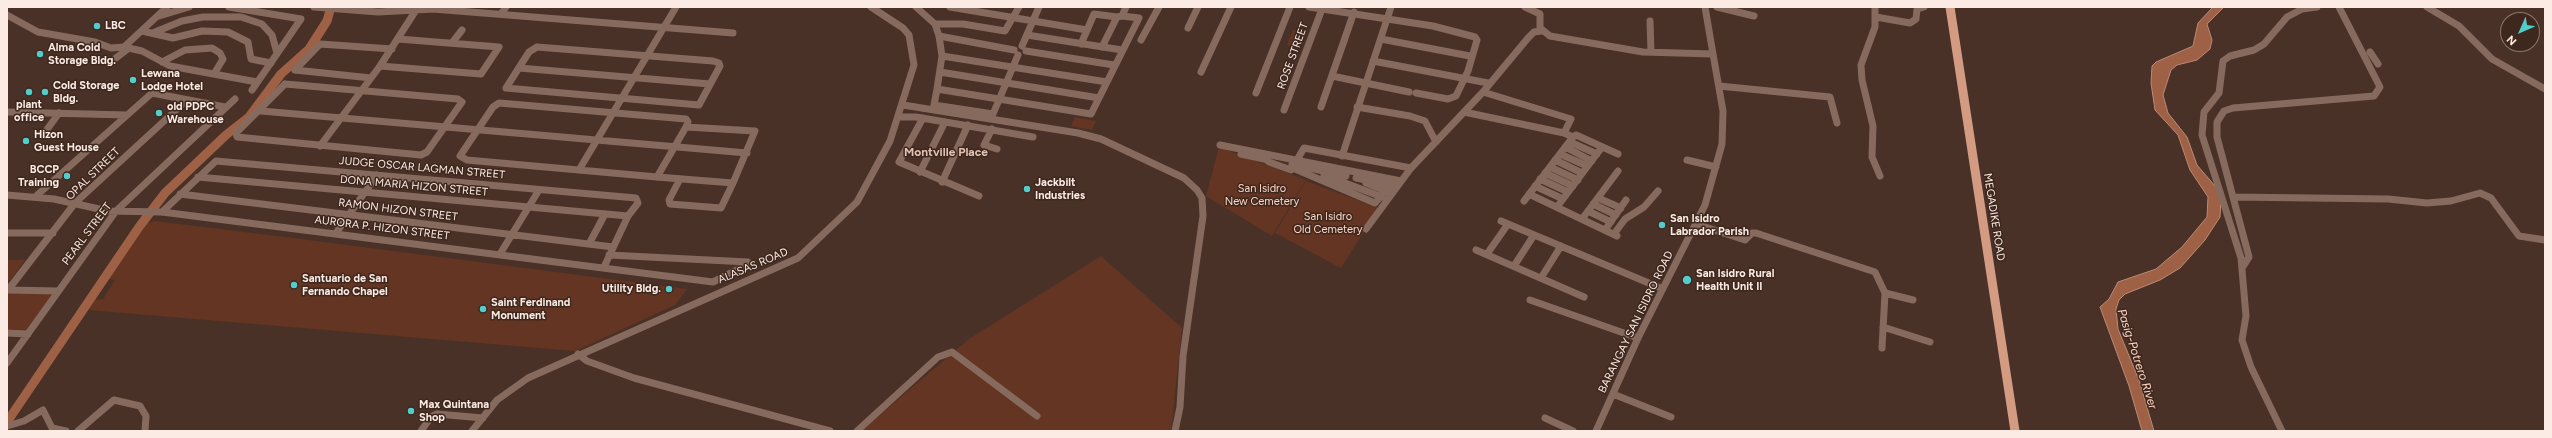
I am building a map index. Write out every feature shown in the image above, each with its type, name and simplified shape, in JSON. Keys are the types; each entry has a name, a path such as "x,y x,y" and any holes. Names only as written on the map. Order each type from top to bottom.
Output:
{"main road":[{"name":"MEGADIKE ROAD","path":"1950,7 2015,431"}],"street":[{"path":"112,61 167,7"},
{"path":"155,18 189,7"},
{"path":"229,7 301,19 252,90"},
{"path":"314,7 337,9 353,13 380,9 418,8 733,33"},
{"path":"501,14 506,7"},
{"path":"579,170 676,7"},
{"name":"ALASAS ROAD","path":"472,431 510,389 578,354 798,258 857,202 887,148 900,117 914,65 912,44 903,28 871,7"},
{"path":"916,7 935,24 939,36 942,56 934,104 993,114 1013,67 1016,52"},
{"path":"950,7 981,9 1014,17 1087,30"},
{"path":"935,24 962,24 1001,32 1006,30 1019,7"},
{"path":"1024,49 1027,36 1039,7"},
{"path":"1102,47 1126,7"},
{"path":"1141,40 1158,7"},
{"path":"1188,28 1198,7"},
{"path":"1201,72 1231,7"},
{"path":"1256,93 1290,7"},
{"path":"1309,7 1354,12 1472,35 1476,40 1470,56 1466,78 1456,96 1448,99 1365,84 1332,76"},
{"path":"1342,156 1391,7"},
{"path":"1525,7 1540,14 1539,24 1542,31"},
{"name":"BARANGAY SAN ISIDRO ROAD","path":"1596,431 1638,338 1696,224 1716,167 1724,128 1719,86 1705,7"},
{"path":"1717,7 1754,16"},
{"path":"1875,7 1876,17 1873,35 1862,61 1862,73 1873,126 1871,151 1880,176"},
{"path":"1876,17 1910,23 1916,19 1917,9 1924,7"},
{"path":"2282,431 2251,367 2242,340 2246,316 2242,268 2223,196 2202,135 2204,112 2219,93 2223,61 2230,56 2254,50 2264,44 2287,17 2302,9 2317,7"},
{"path":"2242,268 2250,256 2216,138 2217,122 2224,111 2233,108 2366,99 2374,96 2378,92 2380,86 2339,7"},
{"path":"2426,7 2459,26 2492,59 2545,89"},
{"path":"320,146 380,66 418,8"},
{"name":"ROSE STREET","path":"1284,110 1322,9"},
{"path":"241,17 248,10"},
{"path":"1321,107 1354,12"},
{"path":"937,88 1091,114 1108,82 1114,64 1139,18 1094,14 1081,44"},
{"path":"7,15 38,32 95,42 111,48 126,48 142,51 170,66 257,82"},
{"path":"155,32 182,21 203,17 241,17 262,24 272,35 277,53"},
{"path":"1650,21 1651,52"},
{"path":"452,43 462,30"},
{"path":"142,31 155,32 172,38 202,31 232,32 248,42 252,59 271,63"},
{"path":"1326,174 1336,188 1375,203 1394,186 1483,92 1488,83 1534,32 1542,31 1558,38 1651,52 1713,54"},
{"path":"939,36 1016,52 1024,49 1114,64"},
{"path":"1027,36 1122,50"},
{"path":"1381,39 1470,56"},
{"path":"380,66 481,74 499,47 398,40"},
{"path":"371,78 295,70 320,44 392,48"},
{"path":"162,62 185,50 212,48 220,53 223,59 214,74"},
{"path":"537,48 646,57 717,62 720,66 699,105 506,88 529,52 537,48"},
{"path":"2370,52 2378,64"},
{"path":"942,56 1108,82"},
{"path":"1373,61 1488,83"},
{"path":"519,68 710,84"},
{"path":"940,72 1099,98"},
{"path":"462,101 285,84 261,111 236,133 236,137 421,155 426,152 445,127 462,101 469,97"},
{"path":"1719,86 1830,97 1837,123"},
{"path":"1483,92 1571,119 1564,133"},
{"path":"35,197 152,93 225,107"},
{"name":"PEARL STREET","path":"7,363 116,211 235,99"},
{"name":"OPAL STREET","path":"7,290 53,234 76,203 187,100"},
{"path":"658,177 686,127 688,121 683,118 499,103 493,107 478,128 460,158 680,180 733,183"},
{"path":"903,105 1078,132 1100,139 1184,178 1197,190 1202,198 1203,216 1175,431"},
{"path":"1357,107 1410,116 1424,122 1436,142"},
{"path":"261,111 445,127 478,128 597,141 747,153"},
{"path":"7,112 127,115"},
{"path":"1464,112 1564,133 1569,142 1590,164"},
{"path":"43,135 59,113"},
{"path":"900,117 924,118 1033,137"},
{"path":"924,118 899,162 942,182 979,196"},
{"path":"920,172 946,122"},
{"path":"942,182 968,125"},
{"path":"680,180 669,200 670,204 721,208 756,133 754,130 686,127"},
{"path":"992,129 984,145 997,149"},
{"path":"1524,201 1550,166 1576,135 1618,154"},
{"path":"1569,142 1597,154"},
{"path":"1220,145 1243,150 1243,155 1266,157 1326,174 1380,180 1394,186"},
{"path":"1557,207 1602,147"},
{"path":"1296,165 1304,148 1411,168"},
{"path":"1560,154 1590,164"},
{"path":"1555,160 1582,173"},
{"path":"1686,160 1699,165 1716,167"},
{"name":"JUDGE OSCAR LAGMAN STREET","path":"198,177 212,163 222,161 630,197 638,200 628,216"},
{"path":"1296,165 1326,174 1394,186"},
{"path":"1550,166 1578,180"},
{"path":"1582,219 1618,171"},
{"path":"1545,173 1573,186"},
{"path":"336,234 377,175"},
{"path":"159,212 198,177"},
{"name":"DONA MARIA HIZON STREET","path":"198,177 628,216"},
{"path":"1336,188 1349,177"},
{"path":"1349,177 1382,197"},
{"path":"1540,179 1568,192"},
{"path":"1380,180 1394,186"},
{"path":"1366,229 1394,186"},
{"path":"1535,186 1563,199"},
{"path":"500,254 527,207 539,190"},
{"path":"1529,194 1616,235 1625,219 1644,207 1658,191"},
{"path":"2233,197 2388,199 2427,202 2451,201 2480,193 2491,198 2520,236 2545,240"},
{"name":"RAMON HIZON STREET","path":"180,194 613,247"},
{"name":"AURORA P. HIZON STREET","path":"7,195 35,197 76,203 116,211 159,212 604,267 713,282 749,264 748,262 609,255"},
{"path":"1598,198 1621,208"},
{"path":"1604,230 1626,200"},
{"path":"1593,204 1616,215"},
{"path":"1588,211 1611,222"},
{"path":"589,244 605,214"},
{"path":"604,267 628,216"},
{"path":"1487,254 1504,223 1663,289"},
{"path":"1696,224 1745,240 1752,233 1756,233 1869,269 1876,274 1885,293 1882,348"},
{"path":"7,233 53,234"},
{"path":"1514,266 1534,235"},
{"path":"1541,278 1561,246"},
{"path":"1476,250 1584,297"},
{"path":"7,290 58,291"},
{"path":"1885,293 1913,300"},
{"path":"1530,300 1638,338"},
{"path":"1883,327 1930,342"},
{"path":"7,333 28,334"},
{"path":"857,431 938,357 952,352 1037,416"},
{"path":"578,354 587,361 634,378 830,431"},
{"path":"1614,394 1671,417"},
{"path":"78,431 114,400 140,406 146,416 145,431"},
{"path":"9,426 43,410 52,428 66,431"},
{"path":"421,431 431,417 437,414 483,418"},
{"path":"1544,418 1573,431"}],"green space":[{"path":"1293,30 1304,32 1299,47 1287,45"},
{"path":"1075,117 1096,121 1092,130 1071,126"},
{"name":"San Isidro New Cemetery","path":"1219,147 1306,180 1272,236 1206,196"},
{"name":"San Isidro Old Cemetery","path":"1306,181 1379,208 1341,268 1275,233"},
{"path":"155,221 687,289 675,305 575,351 88,310 95,300 103,299 115,280 109,279 141,225"},
{"path":"1101,256 1182,328 1171,431 861,431 969,339"},
{"path":"8,260 25,260 10,280 7,280"},
{"path":"7,293 54,294 27,330 7,329"}],"shaded area":[{"path":"2213,7 2224,7 2207,24 2212,40 2210,49 2197,60 2177,65 2171,70 2163,95 2168,113 2187,137 2197,165 2215,186 2221,199 2220,217 2205,240 2180,268 2160,280 2125,294 2119,300 2116,309 2118,329 2139,380 2154,431 2142,431 2129,386 2100,307 2109,299 2118,282 2156,269 2182,247 2207,217 2208,197 2190,170 2178,135 2155,110 2151,83 2152,66 2156,62 2193,46 2198,23"}],"waterway":[{"path":"7,422 139,227 165,193 226,135 249,117 281,74 309,49 327,21 331,7"}],"place":[{"name":"LBC","path":"97,26"},
{"name":"Alma Cold Storage Bldg.","path":"40,54"},
{"name":"Lewana Lodge Hotel","path":"133,80"},
{"name":"plant office","path":"29,92"},
{"name":"Cold Storage Bldg.","path":"45,92"},
{"name":"old PDPC Warehouse","path":"159,113"},
{"name":"Hizon Guest House","path":"26,141"},
{"name":"BCCP Training","path":"67,176"},
{"name":"Jackbilt Industries","path":"1027,189"},
{"name":"San Isidro Labrador Parish","path":"1662,225"},
{"name":"San Isidro Rural Health Unit II","path":"1687,280"},
{"name":"Santuario de San Fernando Chapel","path":"294,285"},
{"name":"Utility Bldg.","path":"669,289"},
{"name":"Saint Ferdinand Monument","path":"483,309"},
{"name":"Max Quintana Shop","path":"411,411"}],"district":[{"name":"Montville Place","path":"946,152"}],"water label":[{"name":"Pasig-Potrero River","path":"2137,359"}]}
